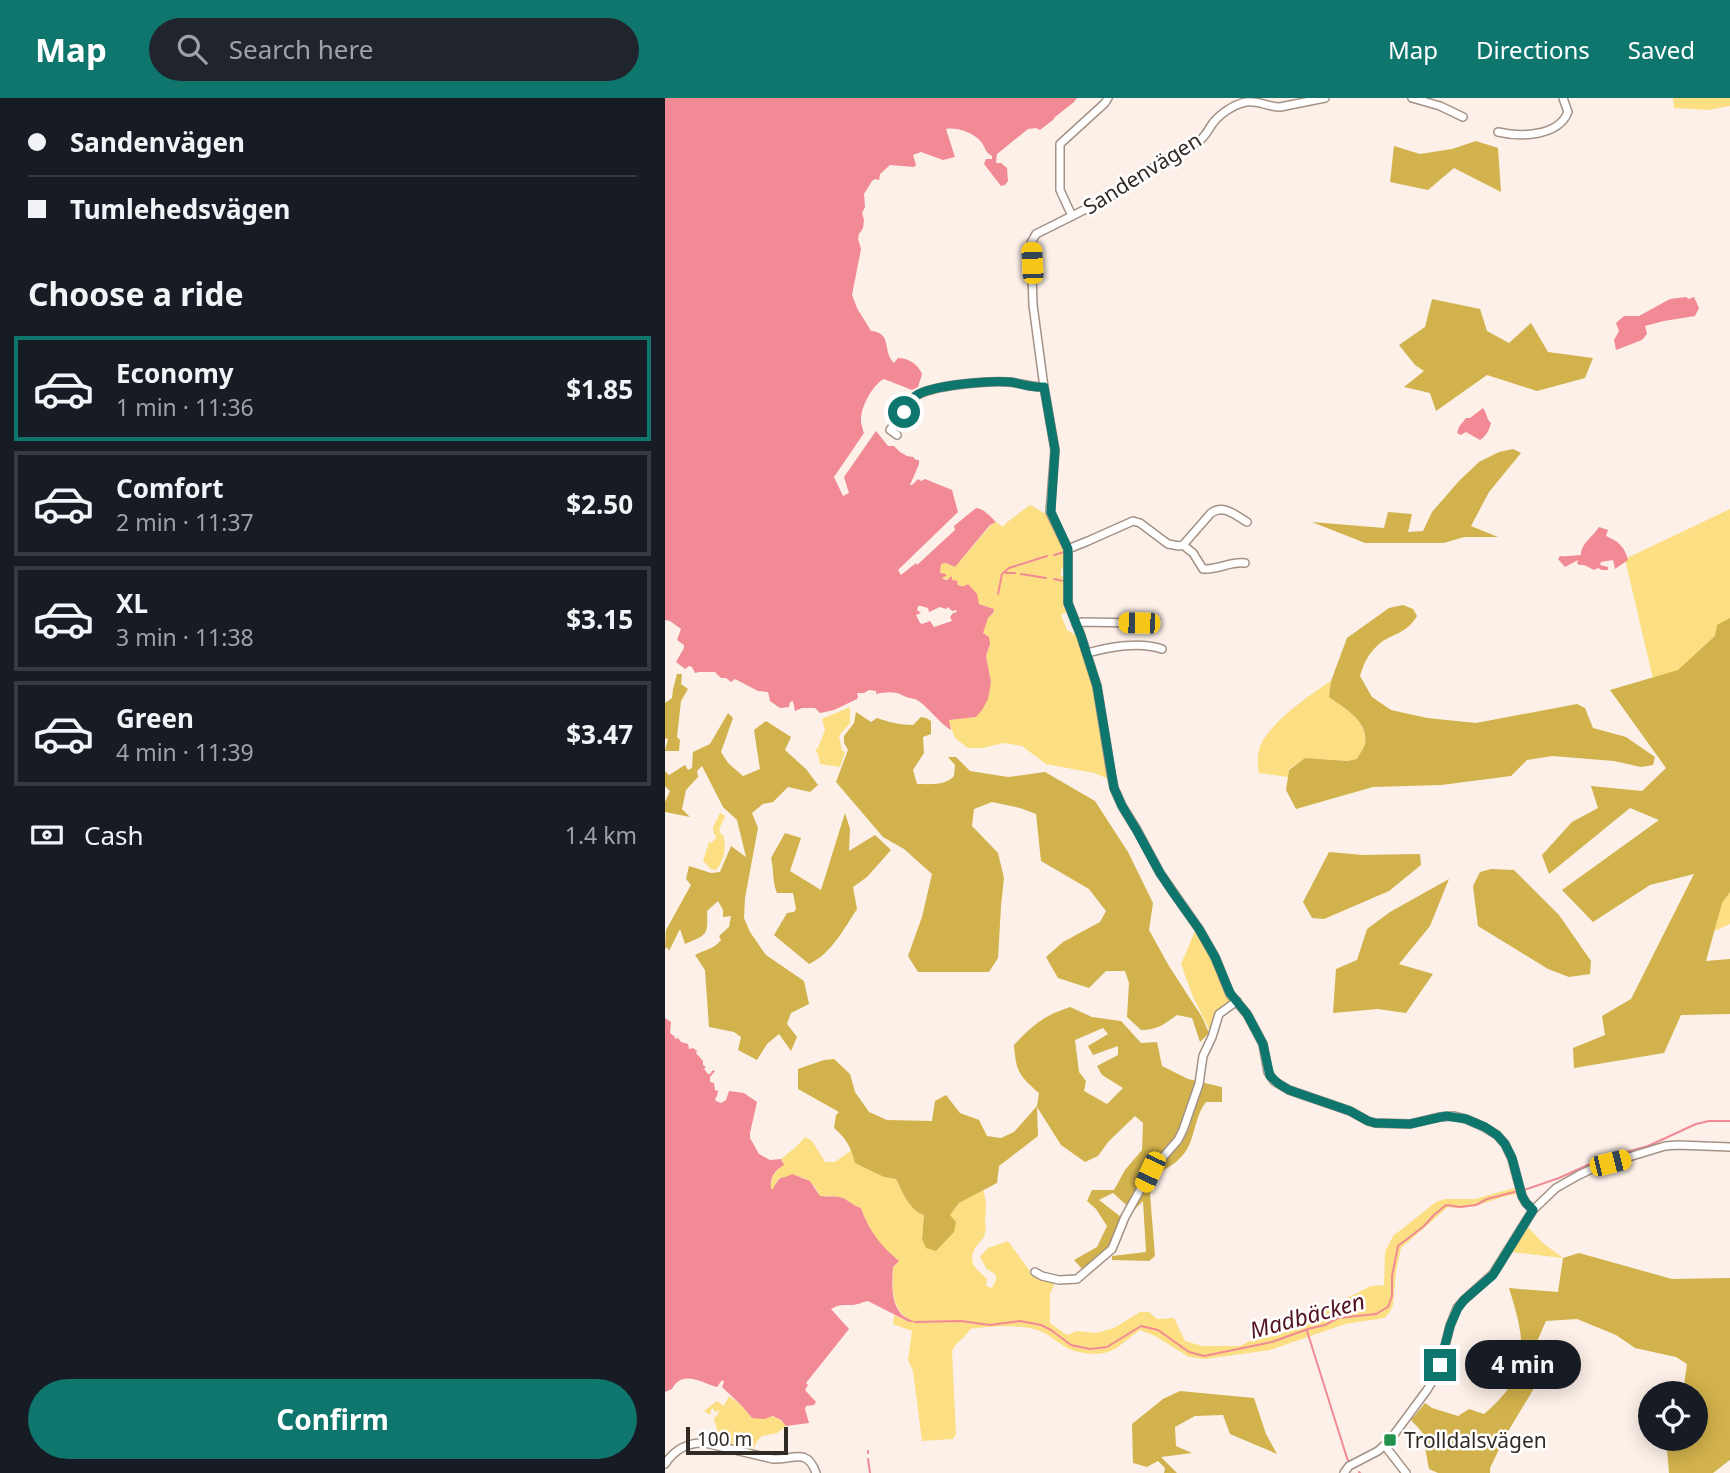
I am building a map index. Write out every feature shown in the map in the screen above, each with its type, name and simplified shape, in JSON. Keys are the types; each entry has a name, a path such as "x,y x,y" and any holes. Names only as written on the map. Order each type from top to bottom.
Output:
{"street":[{"name":"Sandenvägen","path":"1072,216 1060,190 1060,144 1108,98"},
{"name":"Sandenvägen","path":"1325,98 1280,107 1247,101 1237,104 1218,117 1199,141 1108,198 1036,234 1031,243 1032,297 1055,450 1051,512 1068,549 1068,603 1097,686 1117,795 1160,873 1199,929 1215,957 1225,984 1247,1014 1261,1040 1270,1076 1279,1084 1303,1096 1328,1103 1375,1123 1410,1124 1446,1116 1466,1119 1482,1126 1497,1135 1505,1144 1512,1158 1521,1193 1533,1210"},
{"path":"1412,98 1440,106 1463,117"},
{"path":"1498,132 1517,136 1555,127 1565,119 1568,112 1563,98"},
{"path":"897,435 890,430 914,396 924,392 1001,382 1044,387"},
{"path":"1183,545 1216,510 1229,511 1247,522"},
{"path":"1068,549 1133,521 1172,546 1183,545 1193,552 1203,569 1220,568 1235,562 1245,564"},
{"path":"1076,624 1139,623"},
{"path":"1087,653 1143,645 1162,649"},
{"path":"1035,1272 1059,1280 1077,1279 1112,1249 1125,1217 1150,1172 1178,1140 1183,1130 1201,1076 1203,1056 1219,1014 1237,1001"},
{"path":"1344,1473 1349,1466 1385,1446 1427,1390 1440,1365 1450,1326 1458,1308 1493,1275 1533,1210 1556,1188 1579,1175 1610,1163 1665,1146 1730,1147"},
{"path":"665,1464 678,1450 695,1443 705,1443 773,1459 803,1457 813,1464 816,1473"},
{"path":"1385,1446 1406,1473"}],"shaded area":[{"path":"665,98 1077,98 1040,130 1028,129 997,154 996,163 1007,168 1008,181 1005,185 1001,186 984,164 986,159 992,159 992,156 979,139 965,132 946,129 955,157 943,160 921,152 913,155 916,165 914,167 890,165 880,174 879,180 872,181 864,194 863,228 858,239 861,249 852,295 871,331 878,332 885,339 890,359 894,363 898,358 909,360 922,374 918,387 912,390 884,379 876,386 863,410 861,421 864,433 834,477 843,496 849,493 844,477 876,431 888,446 894,446 907,456 919,460 910,485 918,479 925,479 952,490 958,512 898,570 901,575 916,563 917,565 955,530 954,526 976,508 984,511 996,522 990,525 955,567 941,564 940,573 946,574 942,578 947,580 952,576 952,580 958,581 960,586 968,584 977,594 979,604 994,609 983,633 989,637 986,656 991,682 988,699 982,710 976,717 949,720 951,730 919,701 887,692 876,694 876,691 869,690 857,693 857,699 834,710 820,713 815,708 795,711 793,701 789,707 780,708 770,701 768,692 758,691 735,679 731,682 715,672 695,673 689,666 685,669 676,662 684,648 677,640 681,629 665,620","holes":["918,606 928,608 929,612 940,607 948,607 957,612 950,617 952,621 934,627 930,621 920,623 916,615 921,613 917,610"]},
{"path":"1673,98 1730,98 1730,106 1708,110 1674,108"},
{"path":"1476,141 1498,148 1501,192 1454,168 1428,190 1390,182 1394,146 1420,154 1452,149"},
{"path":"1694,297 1699,308 1695,316 1645,326 1647,334 1642,340 1616,350 1614,340 1619,331 1616,323 1624,316 1639,316 1670,299"},
{"path":"1432,299 1480,309 1487,331 1509,343 1531,323 1548,352 1593,358 1585,378 1537,391 1487,375 1436,411 1430,393 1404,387 1424,371 1415,365 1399,345 1425,327"},
{"path":"1483,408 1491,423 1484,437 1480,440 1466,432 1461,435 1457,433 1466,418"},
{"path":"1513,449 1521,453 1489,492 1471,526 1498,537 1464,537 1444,543 1365,543 1312,522 1384,528 1388,512 1412,514 1408,532 1423,531 1432,512 1479,462 1499,452"},
{"path":"1030,505 1049,517 1064,546 1066,568 1061,569 1061,576 1066,577 1063,605 1067,612 1061,615 1067,630 1077,636 1093,685 1109,779 1094,773 1046,764 1022,746 1003,743 983,748 968,748 955,738 948,720 976,717 991,682 986,656 990,644 982,633 994,609 979,604 964,587 957,584 958,581 943,579 940,573 941,564 955,567 991,525 996,522 1003,527"},
{"path":"1730,509 1730,924 1712,932 1625,559"},
{"path":"1599,527 1608,530 1606,536 1620,545 1628,560 1615,569 1613,560 1601,562 1600,565 1608,567 1608,570 1594,570 1579,565 1578,560 1565,567 1558,559 1560,556 1581,555 1585,544"},
{"path":"1403,605 1413,609 1417,616 1408,627 1374,649 1360,676 1372,697 1391,710 1427,718 1476,723 1577,704 1585,708 1593,728 1626,737 1655,757 1653,765 1641,767 1614,761 1552,756 1527,760 1511,776 1441,785 1373,787 1296,809 1286,790 1289,770 1305,758 1347,761 1357,759 1365,744 1363,728 1359,722 1329,697 1331,681 1347,638 1389,608"},
{"path":"1730,618 1730,892 1722,903 1706,961 1730,959 1730,1014 1681,1015 1664,1053 1574,1068 1573,1048 1605,1035 1602,1016 1631,999 1694,874 1650,885 1593,922 1562,890 1659,820 1630,808 1549,874 1542,855 1572,822 1598,808 1591,786 1642,791 1666,768 1610,690 1678,670 1715,636 1717,625"},
{"path":"677,674 682,674 681,684 688,689 681,701 677,737 680,740 679,751 665,751 668,739 665,738 665,703 672,698"},
{"path":"1331,681 1329,697 1348,710 1363,728 1365,744 1357,759 1347,761 1305,758 1289,769 1288,777 1259,773 1260,748 1269,731 1294,708"},
{"path":"850,707 850,723 839,736 842,750 845,752 840,767 820,764 815,750 825,730 822,719"},
{"path":"856,712 871,722 877,718 913,725 921,717 931,721 931,734 923,737 924,753 913,770 917,784 937,784 950,779 954,776 955,765 948,757 956,757 970,771 1008,777 1045,772 1095,801 1128,852 1153,903 1149,930 1209,1033 1200,1042 1192,1018 1177,1015 1156,1028 1141,1030 1127,1017 1129,983 1125,971 1106,971 1089,988 1058,978 1046,957 1063,942 1100,922 1106,911 1089,889 1041,861 1036,814 992,802 974,809 972,826 998,853 1004,878 998,958 989,972 918,972 908,956 922,917 932,874 904,849 883,837 836,782 848,750 844,736 854,723"},
{"path":"728,713 733,718 721,752 728,763 743,776 760,769 754,730 766,721 791,737 785,750 806,769 818,785 810,792 788,787 773,802 763,804 752,813 758,828 744,918 766,955 804,981 809,1004 791,1013 787,1024 797,1037 791,1051 779,1034 767,1044 757,1060 738,1050 741,1037 734,1032 709,1027 705,970 695,955 712,948 721,940 719,936 729,927 731,916 723,917 718,901 707,911 706,930 702,936 685,944 680,929 669,951 667,947 665,949 666,930 691,885 686,879 689,866 711,873 720,872 731,846 746,857 737,820 723,807 702,766 697,771 698,777 686,790 682,809 690,817 665,812 665,802 670,791 665,786 665,771 669,775 685,765 688,770 692,768 693,752 710,744"},
{"path":"720,813 725,816 719,830 723,835 725,848 716,870 703,861 709,842 716,838 713,827"},
{"path":"845,813 850,829 849,851 875,835 891,850 867,877 853,887 857,909 831,947 809,964 774,935 787,913 796,909 793,893 777,893 771,858 785,833 801,838 790,871 821,890"},
{"path":"1329,852 1363,855 1420,854 1421,865 1389,891 1324,919 1312,918 1303,902"},
{"path":"1491,869 1514,870 1559,915 1591,961 1590,974 1569,977 1548,969 1478,926 1473,886 1480,872"},
{"path":"1449,879 1430,926 1399,964 1433,974 1406,1013 1378,1009 1333,1013 1336,969 1357,960 1367,929 1390,912"},
{"path":"1196,929 1231,998 1211,1033 1193,997 1181,964"},
{"path":"1070,1007 1092,1017 1121,1021 1141,1043 1157,1042 1162,1066 1188,1079 1222,1087 1222,1102 1206,1102 1185,1153 1173,1165 1158,1173 1150,1194 1155,1256 1149,1261 1112,1260 1112,1256 1146,1252 1143,1201 1133,1211 1113,1193 1099,1200 1121,1217 1112,1241 1084,1271 1074,1260 1097,1247 1107,1226 1087,1201 1092,1190 1114,1190 1125,1170 1142,1150 1143,1123 1135,1116 1108,1142 1098,1156 1085,1162 1061,1145 1037,1107 1038,1136 999,1166 997,1183 959,1203 950,1215 956,1222 954,1232 936,1251 926,1248 922,1239 924,1215 910,1205 896,1179 884,1177 855,1163 847,1143 834,1128 839,1112 798,1089 798,1069 834,1059 850,1074 855,1092 869,1112 887,1120 932,1121 935,1101 946,1095 960,1113 979,1120 987,1136 1001,1138 1014,1132 1037,1106 1039,1093 1020,1072 1014,1045 1039,1022","holes":["1103,1028 1108,1034 1088,1046 1093,1055 1118,1046 1118,1055 1097,1066 1102,1075 1123,1088 1107,1104 1084,1091 1086,1081 1079,1072 1075,1040"]},
{"path":"665,1018 671,1022 670,1033 674,1039 678,1038 688,1044 689,1049 697,1051 708,1074 715,1071 710,1082 714,1083 715,1090 718,1091 716,1101 721,1103 726,1100 729,1091 744,1093 757,1102 750,1138 759,1154 770,1160 781,1159 784,1165 773,1175 771,1189 780,1179 792,1174 810,1181 820,1196 842,1198 861,1208 876,1238 899,1261 893,1267 894,1301 900,1313 915,1322 909,1322 868,1301 831,1309 849,1329 806,1383 808,1385 805,1390 816,1402 805,1409 809,1423 786,1426 773,1416 764,1419 752,1418 722,1387 722,1380 717,1387 693,1379 681,1380 665,1392"},
{"path":"805,1137 812,1141 825,1162 835,1162 852,1150 884,1177 896,1179 910,1205 924,1215 922,1239 950,1215 959,1203 983,1190 986,1204 985,1232 972,1256 973,1264 987,1279 986,1286 992,1288 996,1275 986,1268 980,1257 988,1248 1008,1241 1034,1277 1055,1283 1050,1294 1050,1323 1067,1335 1077,1331 1096,1333 1114,1328 1140,1312 1149,1312 1157,1319 1174,1318 1185,1341 1202,1346 1240,1346 1254,1339 1276,1336 1310,1313 1371,1286 1384,1285 1385,1252 1393,1236 1436,1202 1445,1199 1475,1199 1514,1188 1517,1194 1475,1206 1448,1207 1401,1248 1393,1305 1384,1318 1345,1324 1270,1350 1205,1359 1189,1357 1140,1330 1114,1349 1091,1354 1071,1350 1044,1333 1025,1327 970,1329 952,1351 956,1434 953,1439 922,1441 913,1371 908,1360 912,1331 893,1324 894,1315 909,1322 911,1320 900,1311 894,1297 893,1267 899,1261 876,1238 861,1208 842,1198 820,1196 808,1180 798,1176 778,1179 773,1190 771,1189 772,1178 782,1165 781,1159"},
{"path":"1527,1226 1543,1243 1563,1258 1511,1252"},
{"path":"1579,1253 1672,1279 1730,1278 1730,1460 1713,1473 1669,1473 1667,1451 1708,1451 1708,1381 1685,1381 1687,1364 1676,1357 1635,1348 1616,1335 1577,1319 1546,1321 1535,1346 1533,1390 1507,1433 1490,1473 1438,1473 1429,1469 1422,1432 1411,1420 1425,1403 1458,1416 1469,1409 1484,1414 1500,1399 1511,1385 1521,1356 1519,1325 1509,1288 1558,1292 1563,1258"},
{"path":"1180,1391 1254,1398 1266,1434 1277,1454 1230,1434 1223,1415 1195,1416 1175,1427 1176,1446 1192,1453 1161,1457 1177,1473 1164,1473 1165,1468 1158,1461 1147,1467 1133,1463 1132,1424 1163,1399"},
{"path":"729,1396 752,1418 775,1417 786,1426 777,1433 762,1436 753,1450 721,1443 714,1419 718,1410 716,1412 712,1408 710,1415 704,1411 717,1401 724,1406"}],"waterway":[{"path":"1054,555 1064,552"},
{"path":"998,594 1002,574 1009,568 1047,556"},
{"path":"1006,573 1015,573"},
{"path":"1021,574 1046,578"},
{"path":"1054,579 1063,581"},
{"name":"Madbäcken","path":"1524,1190 1601,1159 1648,1146 1696,1124 1730,1121"},
{"name":"Madbäcken","path":"915,1322 961,1321 990,1325 1020,1321 1041,1325 1071,1345 1090,1349 1107,1347 1141,1326 1158,1330 1189,1352 1204,1356 1272,1342 1325,1325 1338,1318 1376,1314 1388,1307 1392,1296 1392,1276 1398,1246 1446,1205 1476,1205 1487,1199 1518,1191"},
{"path":"1307,1331 1349,1462"},
{"path":"868,1459 870,1473"}],"place":[{"name":"Trolldalsvägen","path":"1390,1440"}],"route":[{"path":"904,412 914,396 937,389 1009,382 1044,387 1055,450 1051,512 1068,549 1068,603 1097,686 1114,788 1160,873 1193,919 1215,957 1230,993 1247,1014 1263,1044 1270,1076 1289,1090 1350,1111 1368,1121 1410,1124 1454,1116 1490,1130 1503,1140 1512,1158 1522,1196 1533,1210 1493,1275 1458,1308 1450,1326 1440,1365"}]}
